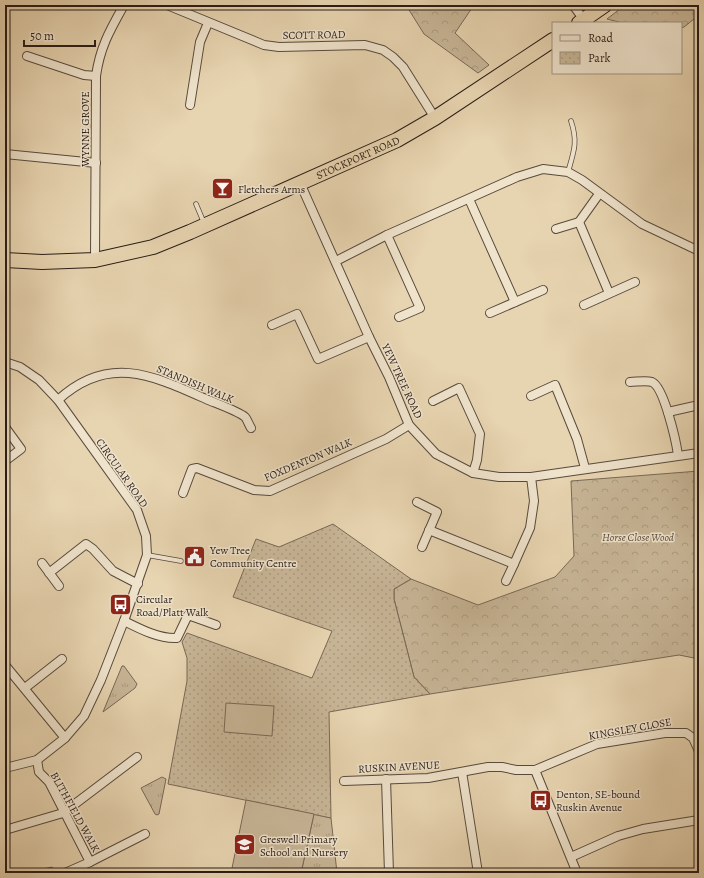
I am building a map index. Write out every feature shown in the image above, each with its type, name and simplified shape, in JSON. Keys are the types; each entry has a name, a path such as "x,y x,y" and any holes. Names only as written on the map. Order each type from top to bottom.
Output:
{"highway":[{"path":"582,21 606,5"},
{"name":"STOCKPORT ROAD","path":"5,260 42,262 95,260 153,247 397,140 435,118 552,41"}],"street":[{"name":"WYNNE GROVE","path":"95,260 96,76 98,57 103,42 124,5"},
{"name":"SCOTT ROAD","path":"167,5 264,45 286,47 365,45 383,50 393,57 402,67 435,118"},
{"path":"572,5 582,21"},
{"path":"190,105 200,42 208,22"},
{"path":"27,56 84,75 96,76"},
{"path":"5,154 96,163"},
{"path":"336,261 387,235 517,177 543,169 568,172 582,180 599,194 642,224 699,251"},
{"name":"YEW TREE ROAD","path":"300,183 369,337 389,377 409,425 436,454 473,473 499,477 531,476 699,453"},
{"path":"556,229 579,222 599,194"},
{"path":"469,199 515,302"},
{"path":"579,222 609,293"},
{"path":"387,235 420,308 399,317"},
{"path":"584,305 635,282"},
{"path":"490,313 543,290"},
{"path":"272,324 297,314 318,359 369,337"},
{"name":"CIRCULAR ROAD","path":"5,362 20,367 39,380 58,400 137,510 146,536 147,555 124,621 84,716 65,738 36,760 5,768"},
{"name":"STANDISH WALK","path":"58,400 79,384 96,376 127,372 140,373 180,388 245,417 251,428"},
{"path":"630,382 651,382 658,386 668,412 678,455"},
{"path":"531,396 555,385 577,439 585,468"},
{"path":"433,400 458,388 480,434 477,460 473,473"},
{"path":"668,412 699,405"},
{"name":"FOXDENTON WALK","path":"183,493 190,472 192,469 197,468 254,490 270,491 386,439 409,425"},
{"path":"5,427 21,449 5,461"},
{"path":"506,581 530,528 534,501 531,476"},
{"path":"417,502 437,512 422,547"},
{"path":"429,530 514,564"},
{"path":"49,572 86,544 93,549 113,570 138,584"},
{"path":"42,563 59,586"},
{"path":"124,621 158,636 170,638 177,638 188,615 216,625"},
{"path":"25,688 62,659"},
{"path":"5,665 65,738"},
{"name":"KINGSLEY CLOSE","path":"535,770 597,744 665,733 686,733 692,738 699,751"},
{"path":"5,830 63,813 137,756"},
{"name":"BLITHFIELD WALK","path":"36,760 39,772 48,782 90,862 145,834"},
{"name":"RUSKIN AVENUE","path":"344,781 428,778 502,767 516,770 535,770"},
{"path":"535,770 577,873"},
{"path":"462,772 478,873"},
{"path":"386,779 389,873"},
{"path":"571,857 618,836 644,829 699,820"},
{"path":"65,873 90,862"}],"lane":[{"path":"568,172 576,146 575,133 571,121"},
{"path":"196,204 205,225"},
{"path":"147,555 181,561"}],"green space":[{"path":"406,5 474,5 455,33 489,65 478,73 424,34"},
{"path":"625,5 699,5 699,15 682,28 682,22 619,22 607,19"},
{"name":"Horse Close Wood","path":"699,471 699,659 679,655 430,694 414,677 394,599 394,589 411,579 478,605 555,577 574,556 571,481"},
{"path":"333,524 411,579 394,589 394,599 414,677 430,694 329,712 331,818 168,784 187,681 187,658 182,642 187,633 312,678 332,631 233,597 256,539 279,547"},
{"path":"122,666 124,666 137,684 135,688 103,712"},
{"path":"226,703 274,706 272,736 224,732"},
{"path":"162,777 166,779 159,814 157,815 155,814 141,788"},
{"path":"246,800 314,814 301,873 231,873"},
{"path":"314,814 331,818 337,873 301,873"},
{"path":"52,867 57,873 25,873"}],"place":[{"name":"Fletchers Arms","path":"222,189"},
{"name":"Yew Tree Community Centre","path":"195,556"},
{"name":"Circular Road/Platt Walk","path":"121,605"},
{"name":"Denton, SE-bound Ruskin Avenue","path":"540,800"},
{"name":"Greswell Primary School and Nursery","path":"245,845"}]}
